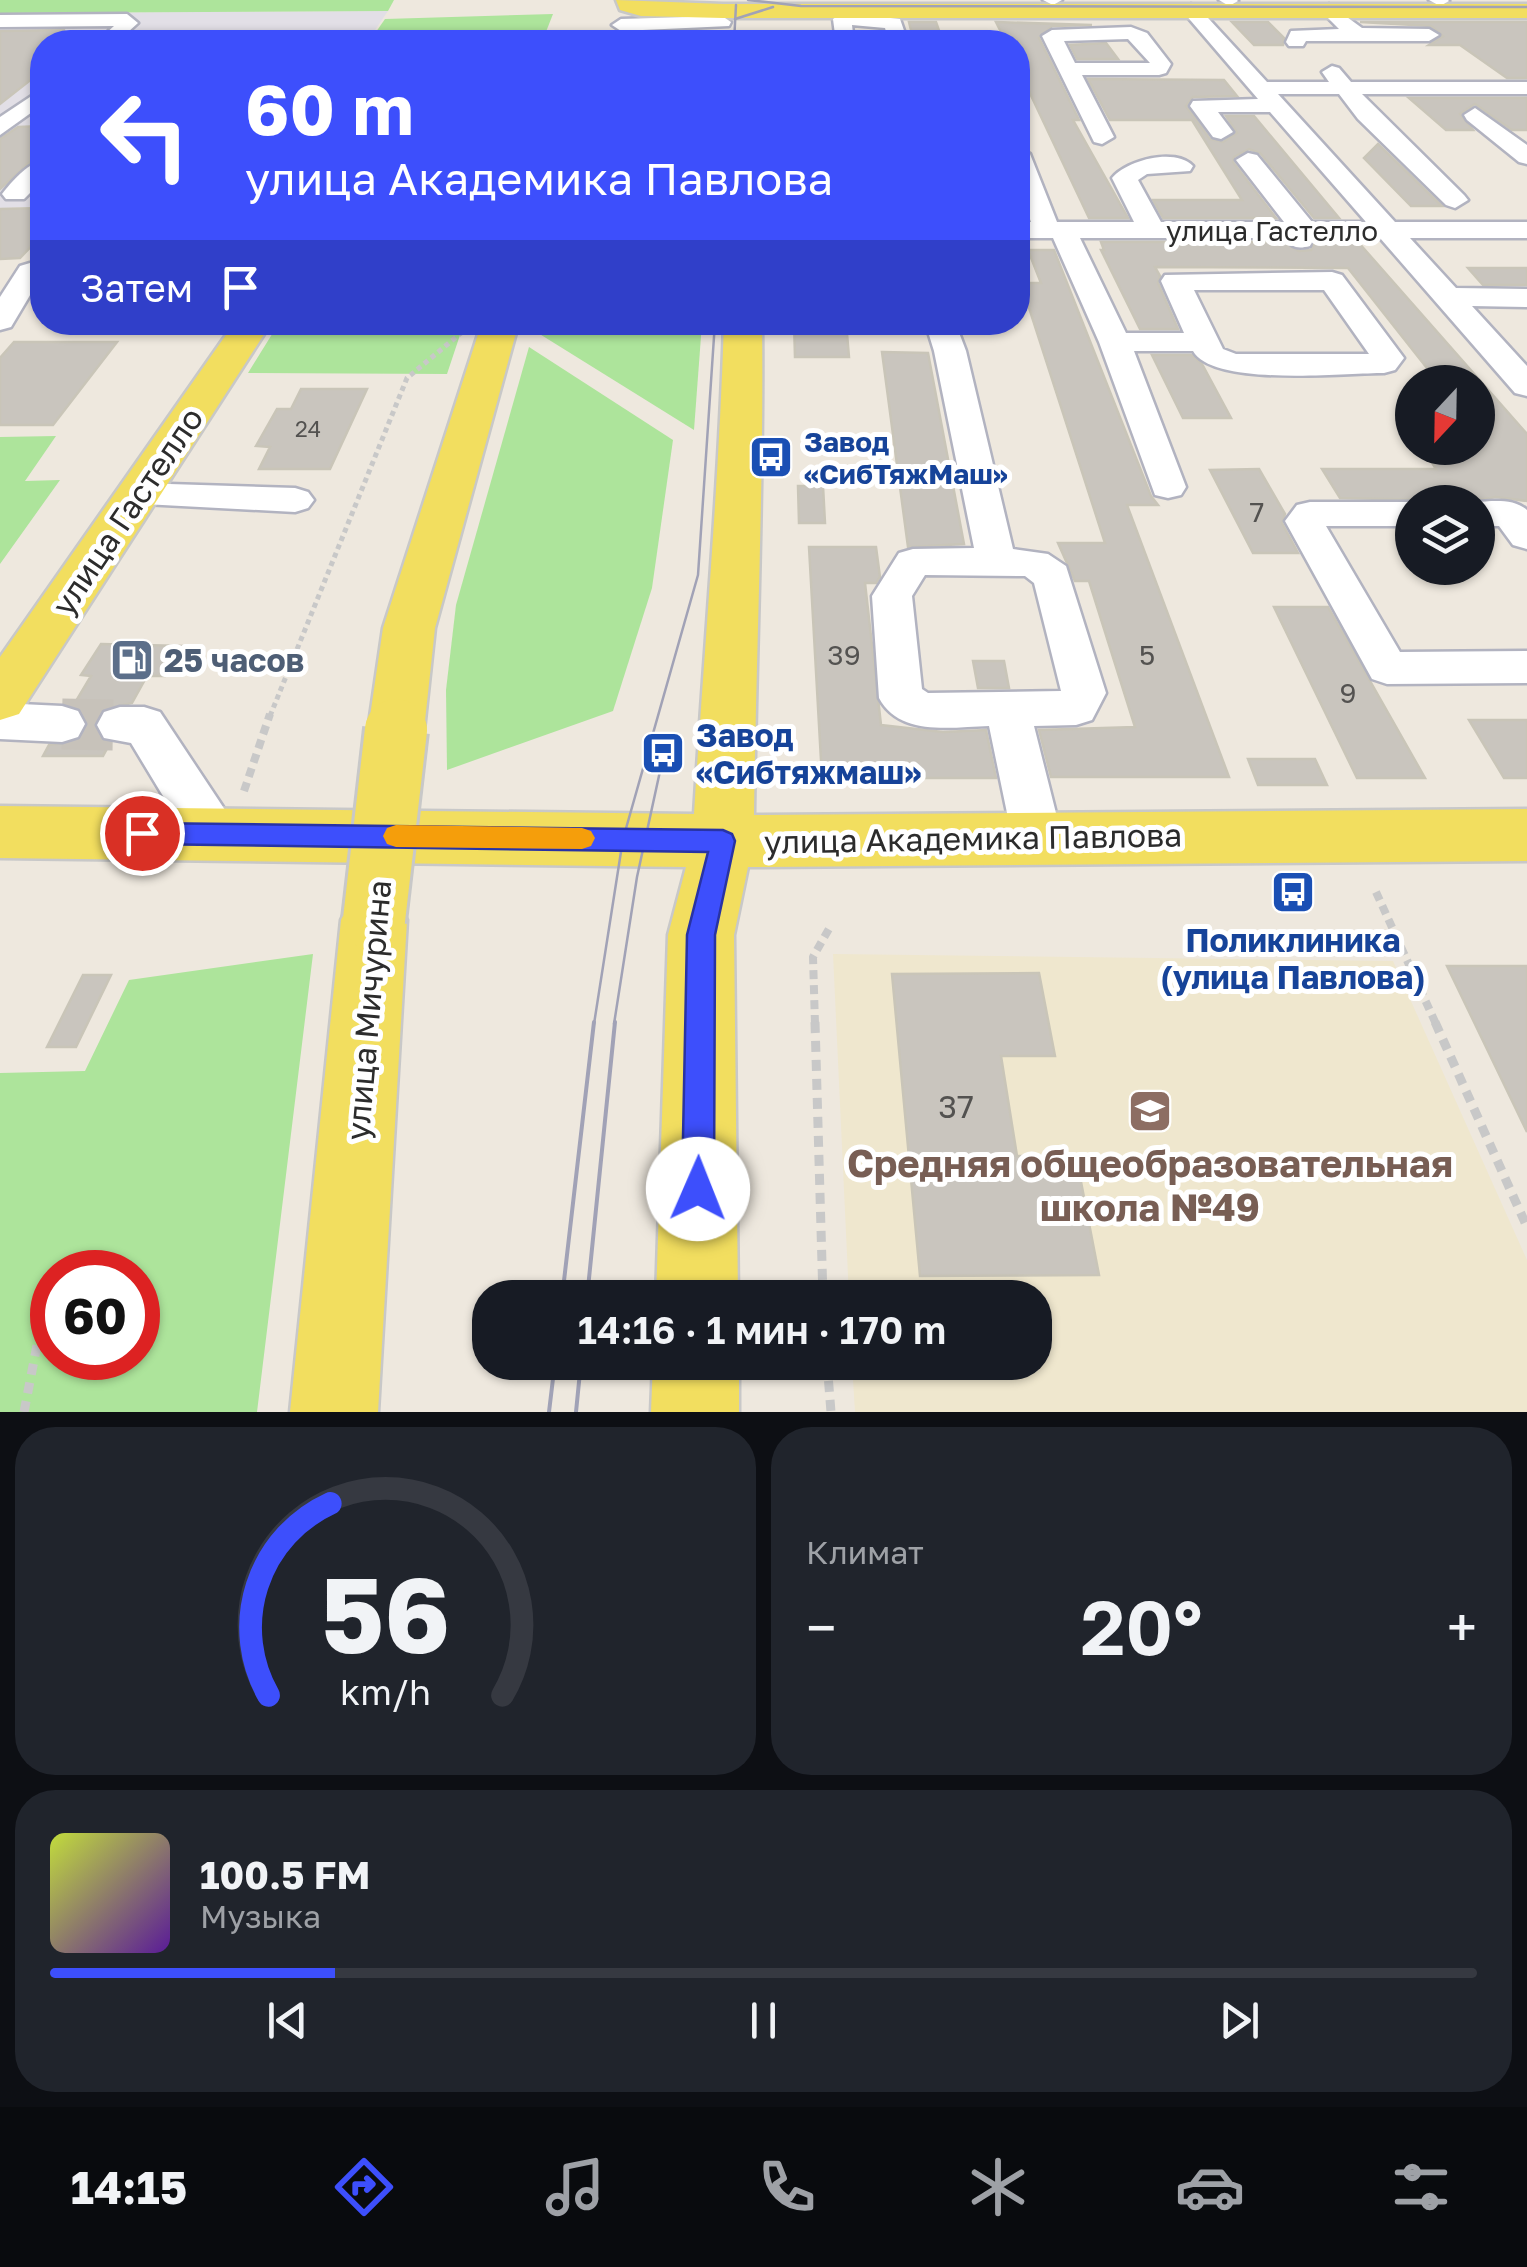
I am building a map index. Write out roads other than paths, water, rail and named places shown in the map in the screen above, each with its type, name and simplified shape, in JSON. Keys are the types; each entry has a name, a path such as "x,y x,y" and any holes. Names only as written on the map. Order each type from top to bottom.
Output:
{"main road":[{"path":"974,0 1527,1"},
{"path":"624,18 771,18 799,11 844,15 1527,11"},
{"name":"улица Гастелло","path":"0,699 245,335"},
{"name":"улица Мичурина","path":"334,1412 374,920 409,628 496,335"},
{"path":"697,1280 701,935 723,841 732,564 742,458 743,335"},
{"name":"улица Академика Павлова","path":"0,832 228,812 723,841 1527,835"},
{"path":"695,1412 696,1380"}],"street":[{"path":"1191,10 1218,52 1260,88 1527,386"},
{"path":"1329,10 1358,34"},
{"path":"845,30 844,15 894,23 895,30"},
{"path":"624,18 667,30"},
{"path":"692,30 723,19"},
{"path":"0,21 127,20 129,24 121,30"},
{"path":"1068,69 1159,69 1163,54 1131,34 1052,36 1068,69 1102,137"},
{"path":"1296,42 1298,34 1429,35"},
{"path":"1424,64 1438,71 1477,71 1500,88"},
{"path":"1260,88 1334,74 1385,74"},
{"path":"1334,74 1527,88"},
{"path":"1334,74 1366,114 1455,200"},
{"path":"6,124 30,105"},
{"path":"1221,132 1201,106 1276,106"},
{"path":"1366,114 1402,114"},
{"path":"1510,114 1466,115 1527,158"},
{"path":"1248,160 1388,358 1384,364 1232,364 1210,355 1175,281 1332,281"},
{"path":"1152,230 1124,178 1142,168 1181,166"},
{"path":"1030,179 1114,342 1168,488"},
{"path":"15,194 30,180"},
{"name":"улица Гастелло","path":"1030,230 1527,230"},
{"path":"0,322 24,272"},
{"path":"1448,297 1527,298"},
{"path":"944,335 996,561"},
{"path":"1114,342 1204,342"},
{"path":"138,495 295,500"},
{"path":"1395,514 1310,514 1304,521 1388,668 1527,667"},
{"path":"1495,514 1510,514 1527,536"},
{"path":"996,561 1034,563 1052,576 1084,693 1076,708 920,710 902,698 892,596 913,562 996,561"},
{"path":"1008,710 1037,837"},
{"path":"0,721 62,724"},
{"path":"132,725 228,812"}],"tunnel":[{"path":"62,724 120,725"}],"tram line":[{"path":"748,0 801,6 1527,7"},
{"path":"735,19 736,5"},
{"path":"735,19 773,7"},
{"path":"735,19 735,30"},
{"path":"594,1024 623,839 698,575 714,335"},
{"path":"614,1024 637,877 667,739"},
{"path":"564,1280 594,1022"},
{"path":"589,1280 615,1022"},
{"path":"549,1412 553,1380"},
{"path":"576,1412 579,1380"}],"place":[{"name":"Завод «СибТяжМаш»","path":"771,457"},
{"name":"25 часов","path":"132,660"},
{"name":"Завод «Сибтяжмаш»","path":"663,753"},
{"name":"Поликлиника (улица Павлова)","path":"1293,892"},
{"name":"Средняя общеобразовательная школа №49","path":"1150,1111"}]}
